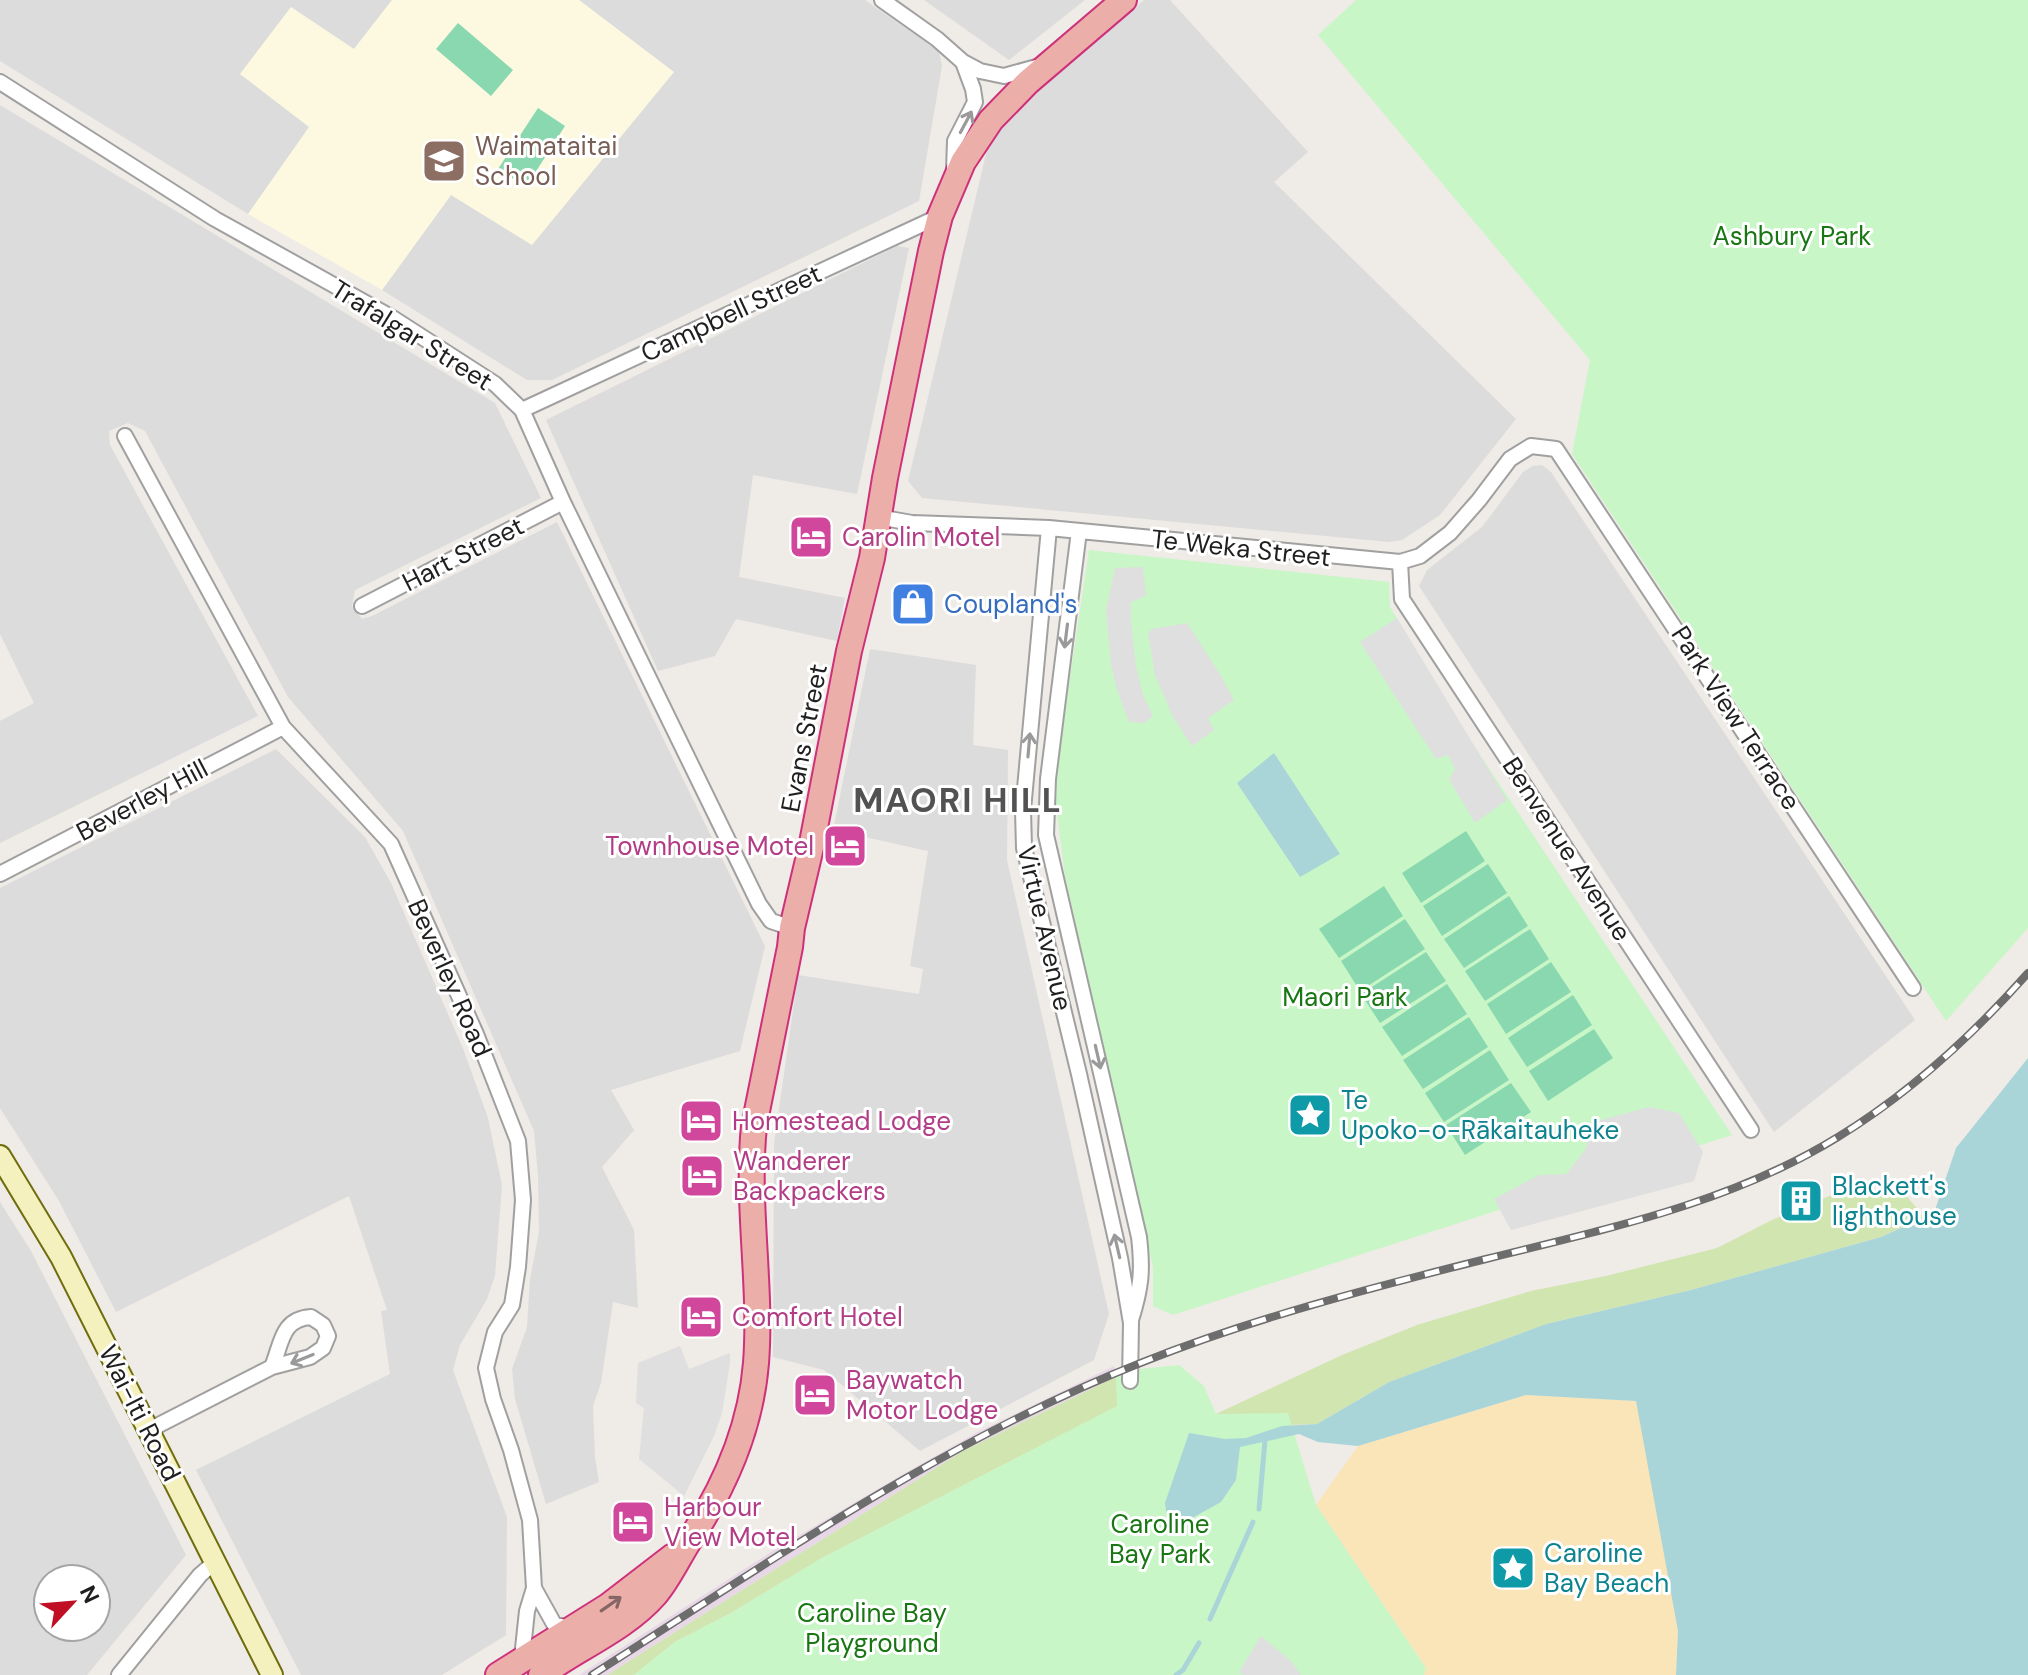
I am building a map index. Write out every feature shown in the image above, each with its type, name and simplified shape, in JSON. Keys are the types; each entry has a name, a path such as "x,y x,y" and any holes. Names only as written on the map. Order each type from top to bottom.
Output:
{"highway":[{"name":"Evans Street","path":"541,1675 598,1639 655,1595 713,1502 744,1425 753,1387 756,1335 751,1150 758,1100 940,216 975,141 991,120 1048,64 1124,0"},
{"path":"498,1675 627,1593 685,1547"}],"main road":[{"name":"Wai-Iti Road","path":"0,1156 61,1257 272,1675"}],"street":[{"path":"882,0 937,39 963,62 990,75 999,76 1048,64"},
{"path":"954,184 955,141 975,102 963,62"},
{"name":"Trafalgar Street","path":"0,82 215,219 391,317 495,384 522,410 563,502 759,904 771,921 792,928"},
{"name":"Campbell Street","path":"522,410 940,216"},
{"name":"Beverley Road","path":"125,436 283,727 391,844 476,1034 518,1141 523,1200 518,1267 512,1305 495,1332 486,1368 530,1520 534,1588 527,1611 522,1658"},
{"name":"Park View Terrace","path":"1400,562 1420,556 1450,533 1510,459 1531,446 1556,449 1913,988"},
{"name":"Hart Street","path":"362,606 563,502"},
{"name":"Te Weka Street","path":"878,517 912,523 1049,528 1400,562"},
{"name":"Virtue Avenue","path":"1049,528 1023,810 1024,848 1120,1258 1131,1323 1130,1381"},
{"name":"Virtue Avenue","path":"1079,531 1048,779 1046,835 1139,1237 1143,1271 1131,1323"},
{"name":"Benvenue Avenue","path":"1400,562 1402,599 1751,1130"},
{"name":"Beverley Hill","path":"0,874 283,727"},
{"path":"149,1430 272,1367"},
{"path":"119,1675 200,1575 215,1562"},
{"name":"Beverley Road","path":"534,1588 554,1624 572,1629"}],"shaded area":[{"path":"0,0 392,0 354,49 241,74 310,127 248,214 0,61"},
{"name":"Waimataitai School","path":"392,0 579,0 674,72 532,245 451,195 382,290 248,214 309,127 240,74 291,7 354,49"},
{"path":"579,0 865,0 939,51 942,66 919,201 552,380 527,380 382,290 451,195 674,73"},
{"path":"924,0 1085,0 1009,60"},
{"path":"1144,0 1170,0 1308,152 1274,182 1516,419 1440,515 1402,540 1389,542 922,498 908,481 987,150 1000,126 1018,106"},
{"path":"0,105 495,403 541,498 355,590 352,606 362,619 372,616 557,522 765,946 740,1051 611,1090 634,1130 602,1167 634,1230 638,1308 613,1302 601,1383 593,1406 599,1482 546,1504 515,1399 512,1369 527,1327 530,1279 539,1232 534,1131 403,831 288,697 145,431 128,423 109,431 110,445 258,716 0,843 0,721 34,703 0,634"},
{"path":"897,246 909,248 857,494 753,475 739,577 845,598 837,641 736,619 715,656 658,671 546,420"},
{"path":"1542,465 1551,472 1915,1020 1774,1132 1419,586 1427,570 1482,527 1523,472"},
{"path":"1143,567 1146,596 1131,602 1131,621 1136,666 1143,695 1153,716 1144,723 1129,722 1117,690 1111,665 1106,609 1115,568"},
{"path":"1397,618 1507,800 1475,823 1449,779 1455,769 1448,755 1436,759 1360,642"},
{"path":"1187,623 1234,700 1208,718 1214,730 1192,746 1173,717 1155,675 1148,633 1152,629"},
{"path":"870,649 976,665 973,745 1008,750 1007,860 1109,1314 1094,1360 920,1451 824,1370 773,1357 774,1144 798,975 919,994 923,969 910,966 928,851 833,830"},
{"path":"276,749 365,837 391,883 464,1051 488,1118 502,1185 495,1276 487,1299 460,1345 453,1370 507,1517 506,1635 442,1675 301,1675 196,1470 390,1374 381,1311 387,1310 349,1196 116,1312 59,1201 0,1108 0,888"},
{"path":"1649,1107 1679,1113 1703,1152 1694,1181 1511,1230 1494,1199 1539,1175 1566,1174 1586,1149 1590,1123"},
{"path":"0,1202 31,1251 186,1555 87,1675 0,1675"},
{"path":"680,1346 689,1369 730,1353 722,1413 684,1496 639,1459 644,1408 636,1403 638,1363"},
{"path":"1114,1366 1116,1377 963,1451 607,1675 579,1675 771,1552 893,1480 976,1433"},
{"path":"1261,1636 1292,1662 1301,1675 1244,1675 1239,1672"}],"green space":[{"name":"Ashbury Park","path":"1356,0 2028,0 2028,928 1946,1021 1572,454 1590,360 1318,35"},
{"path":"458,23 513,70 491,96 436,49"},
{"path":"538,108 565,126 526,187 498,169"},
{"name":"Maori Park","path":"1089,550 1389,582 1390,607 1449,708 1732,1135 1173,1315 1153,1306 1153,1267 1065,876 1056,806 1058,758"},
{"path":"1466,831 1485,861 1421,903 1402,873"},
{"path":"1488,864 1507,893 1442,936 1423,906"},
{"path":"1384,886 1403,916 1339,958 1319,929"},
{"path":"1509,896 1528,926 1464,968 1444,939"},
{"path":"1405,919 1425,949 1360,991 1341,961"},
{"path":"1530,929 1549,959 1485,1001 1465,971"},
{"path":"1426,952 1446,981 1380,1023 1361,994"},
{"path":"1551,962 1571,992 1506,1034 1487,1004"},
{"path":"1447,984 1467,1014 1402,1056 1382,1027"},
{"path":"1573,995 1592,1025 1527,1067 1508,1038"},
{"path":"1469,1017 1488,1047 1423,1089 1403,1060"},
{"path":"1594,1029 1613,1058 1548,1101 1529,1071"},
{"path":"1490,1050 1509,1080 1444,1122 1425,1093"},
{"path":"1511,1083 1531,1112 1465,1155 1446,1125"},
{"path":"1900,1188 1924,1217 1881,1237 1691,1290 1546,1324 1389,1382 1317,1424 1291,1425 1216,1414 1342,1355 1417,1325 1531,1291 1717,1248 1834,1194"},
{"name":"Caroline Bay Park","path":"1179,1365 1204,1386 1216,1414 1288,1413 1316,1505 1426,1668 1424,1675 634,1675 675,1642 731,1613 822,1558 1117,1406 1116,1377 1140,1369"},
{"path":"1116,1377 1118,1406 822,1558 731,1613 675,1642 634,1675 607,1675 963,1451"}],"sand":[{"name":"Caroline Bay Beach","path":"1526,1395 1637,1401 1678,1631 1676,1675 1424,1675 1426,1668 1316,1505 1358,1446"}],"water":[{"path":"1274,753 1340,854 1300,877 1237,783"},
{"path":"2028,1058 2028,1675 1676,1675 1678,1631 1636,1401 1526,1395 1358,1446 1318,1442 1299,1434 1240,1447 1236,1480 1221,1502 1169,1531 1165,1503 1189,1433 1225,1439 1246,1438 1282,1426 1317,1424 1389,1382 1546,1324 1691,1290 1881,1237 1934,1213 1956,1148"}],"waterway":[{"path":"1259,1509 1265,1440"},
{"path":"1210,1619 1253,1522"},
{"path":"1176,1675 1183,1670 1199,1643"}],"railway":[{"path":"592,1675 860,1505 929,1465 1070,1393 1185,1346 1270,1318 1399,1281 1667,1212 1755,1180 1797,1160 1865,1120 1915,1082 1985,1019 2028,973"}],"place":[{"name":"Waimataitai School","path":"444,161"},
{"name":"Carolin Motel","path":"811,537"},
{"name":"Coupland's","path":"913,604"},
{"name":"Townhouse Motel","path":"845,846"},
{"name":"Te Upoko-o-Rākaitauheke","path":"1310,1115"},
{"name":"Homestead Lodge","path":"701,1121"},
{"name":"Wanderer Backpackers","path":"702,1176"},
{"name":"Blackett's lighthouse","path":"1801,1201"},
{"name":"Comfort Hotel","path":"701,1317"},
{"name":"Baywatch Motor Lodge","path":"815,1395"},
{"name":"Harbour View Motel","path":"633,1522"},
{"name":"Caroline Bay Beach","path":"1513,1568"}],"district":[{"name":"MAORI HILL","path":"958,800"}],"park label":[{"name":"Caroline Bay Playground","path":"872,1628"}]}
